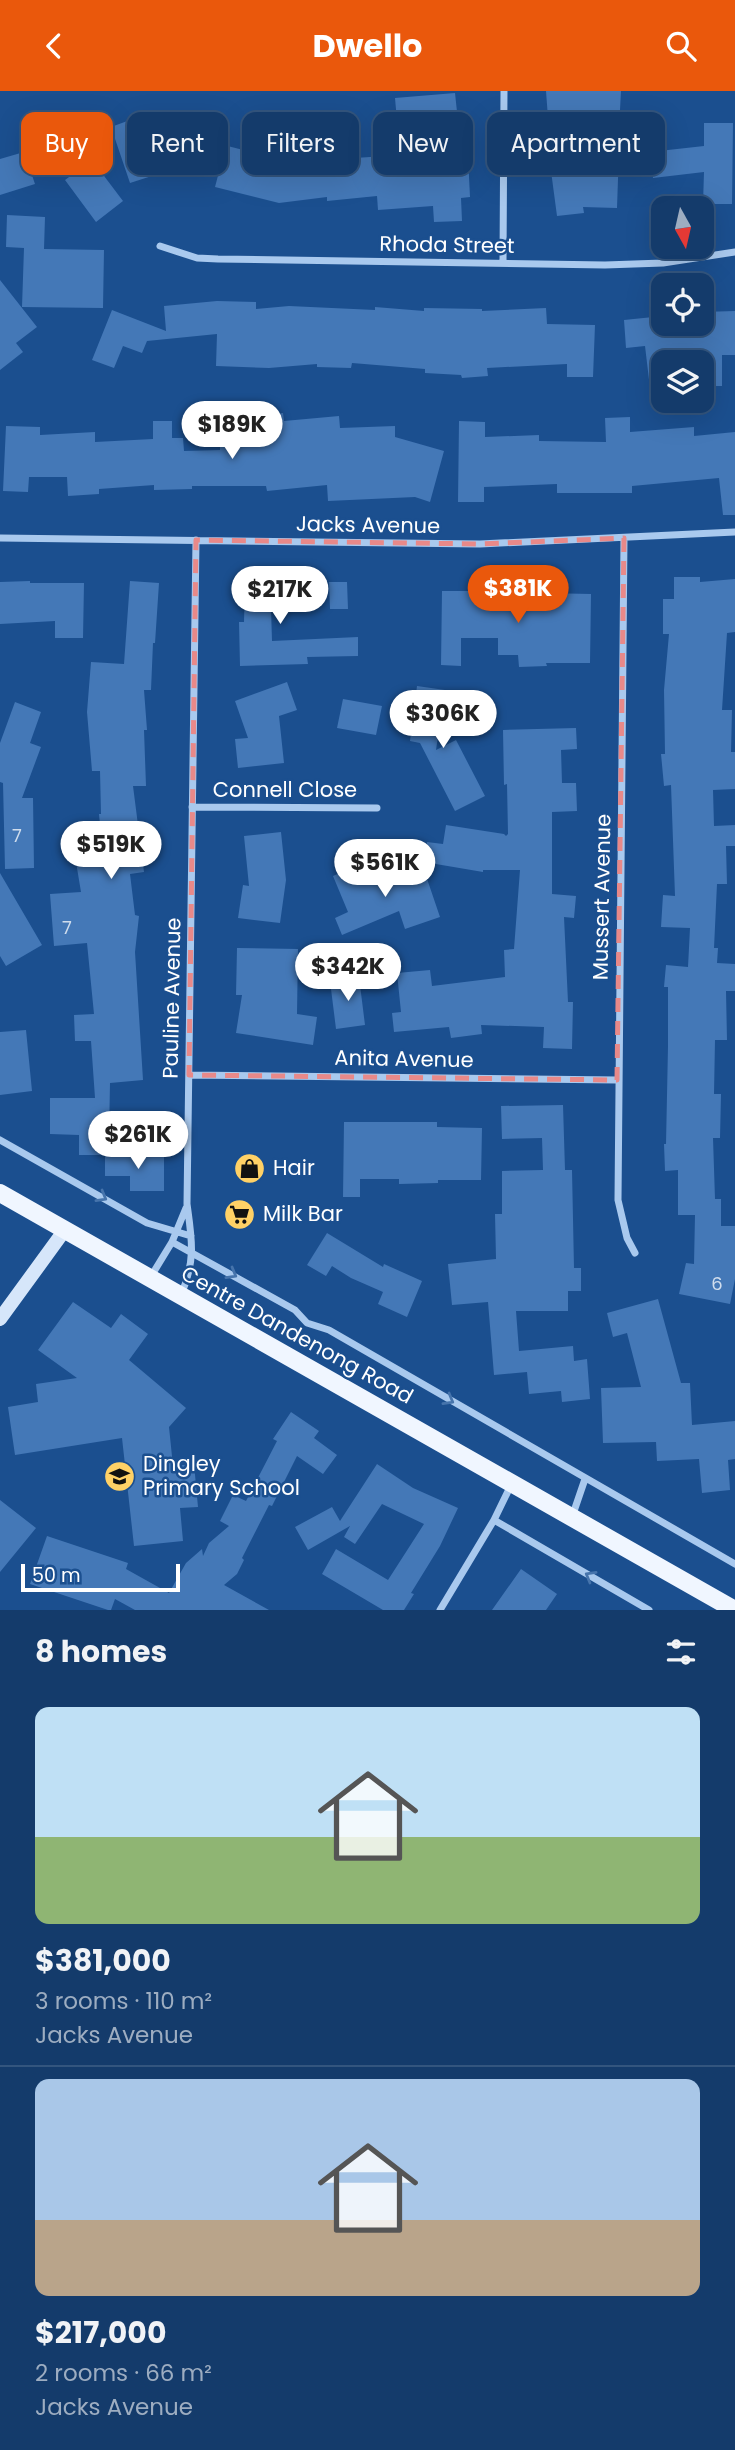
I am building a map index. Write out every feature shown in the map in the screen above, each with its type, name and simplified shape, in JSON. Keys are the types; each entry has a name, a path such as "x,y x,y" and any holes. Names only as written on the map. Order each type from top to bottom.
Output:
{"main road":[{"name":"Centre Dandenong Road","path":"0,1193 735,1610"},
{"path":"0,1319 64,1231"}],"street":[{"path":"503,263 504,91"},
{"name":"Rhoda Street","path":"160,246 197,258 503,263 652,264 735,252"},
{"name":"Jacks Avenue","path":"0,538 480,544 735,532"},
{"name":"Mussert Avenue","path":"624,538 618,1200 627,1238 635,1253"},
{"name":"Pauline Avenue","path":"181,1295 191,1269 192,1252 187,1204 196,540"},
{"name":"Connell Close","path":"192,807 377,808"},
{"name":"Anita Avenue","path":"189,1075 617,1080"},
{"name":"Centre Dandenong Road","path":"0,1140 147,1223 191,1236"},
{"name":"Pauline Avenue","path":"150,1278 172,1242 187,1204"},
{"name":"Centre Dandenong Road","path":"172,1242 295,1310 307,1323 329,1330 735,1564"},
{"path":"572,1517 585,1479"},
{"path":"440,1610 513,1483"},
{"path":"494,1520 649,1610"}],"highlighted area":[{"path":"624,538 617,1080 189,1075 196,540 480,544"}],"building":[{"path":"546,91 621,91 620,110 548,112"},
{"path":"455,93 457,112 396,112 395,98"},
{"path":"127,121 127,174 113,133 113,126"},
{"path":"704,123 733,123 732,204 714,204 714,196 703,196 704,172 653,178 653,175 665,175 665,150 704,146"},
{"path":"228,146 242,150 242,175 359,175 359,158 373,157 373,175 469,175 470,197 461,198 462,221 434,222 433,206 378,210 377,196 327,201 327,197 279,203 215,187 218,175 228,175"},
{"path":"21,153 21,175 32,175 35,184 0,195 0,159"},
{"path":"72,175 103,175 123,201 96,222 65,180"},
{"path":"127,175 155,175 130,183"},
{"path":"552,175 618,175 617,208 583,207 584,213 557,216"},
{"path":"7,215 45,217 44,249 104,250 103,308 22,307 24,248 6,247"},
{"path":"0,280 37,327 16,343 23,352 0,370"},
{"path":"217,301 256,302 256,309 289,306 375,310 375,307 424,311 424,308 482,311 546,308 547,324 595,325 593,377 567,377 567,364 487,368 488,376 462,378 461,375 425,373 425,369 352,363 351,368 317,367 317,364 269,368 216,366 217,334 147,341 142,353 123,346 114,368 92,360 112,310 166,331 164,306"},
{"path":"735,311 735,355 722,355 722,386 714,386 714,350 651,350 651,397 645,346 626,348 624,320 651,317 651,336 714,336 714,312"},
{"path":"283,413 284,421 339,416 340,428 395,426 395,437 444,451 430,502 415,497 328,501 327,485 267,491 266,486 192,486 192,489 154,490 154,485 99,489 99,494 68,496 67,477 29,477 28,492 3,491 6,426 40,427 40,435 95,432 95,442 153,439 153,421 172,421 172,438 183,438 184,451 220,450 220,438 260,438 257,416"},
{"path":"630,417 630,432 694,427 694,436 735,432 735,515 723,515 719,478 632,486 632,493 557,493 557,484 484,487 484,502 458,502 459,421 485,422 485,437 539,435 539,441 606,442 605,418"},
{"path":"261,570 302,571 302,591 290,590 290,608 271,608 272,641 358,637 358,656 307,657 308,664 240,666 239,622 244,622 245,581 261,581"},
{"path":"674,577 700,577 700,582 735,579 735,632 727,633 722,710 732,710 731,752 735,752 735,789 713,790 714,826 735,825 735,846 726,846 727,884 717,884 714,948 718,948 717,963 735,964 735,991 726,991 727,1040 715,1040 714,1094 721,1094 720,1138 713,1138 715,1199 721,1199 721,1226 735,1226 735,1279 730,1304 679,1294 686,1263 694,1264 695,1215 678,1215 678,1170 665,1171 668,1046 668,987 664,987 666,965 688,967 690,928 661,927 663,895 675,896 671,785 664,786 661,754 665,754 664,690 669,634 663,634 663,599 674,599"},
{"path":"130,581 159,583 151,690 144,690 147,730 144,730 146,786 133,786 144,872 130,874 135,915 139,916 135,952 143,1080 110,1083 109,1136 121,1137 121,1155 79,1155 79,1135 50,1134 50,1098 95,1098 91,1041 75,1041 74,1015 94,1014 87,943 54,946 50,894 81,892 76,862 103,858 99,814 100,771 92,771 87,712 91,662 124,664"},
{"path":"0,582 84,583 83,638 55,638 55,621 0,624"},
{"path":"329,582 347,582 348,609 330,609"},
{"path":"471,584 490,585 490,592 545,590 545,593 591,594 590,663 546,663 547,666 519,667 518,655 498,655 498,638 461,638 461,666 441,665 442,591 470,591"},
{"path":"287,682 297,710 279,716 284,763 238,768 235,739 248,738 235,701"},
{"path":"417,686 445,690 436,750 456,740 485,796 455,811 420,743 410,741"},
{"path":"343,699 382,706 376,735 337,728"},
{"path":"15,702 41,712 30,743 41,747 22,798 33,798 34,868 5,869 0,743"},
{"path":"576,728 577,749 561,750 562,783 576,783 577,811 552,812 552,894 576,896 574,918 564,917 568,1002 573,1002 572,1049 543,1048 544,1027 481,1025 482,1034 451,1038 449,1027 394,1032 392,1013 401,1012 397,973 430,970 432,986 505,977 504,950 514,949 520,870 483,872 424,862 427,842 443,844 446,825 506,836 507,784 504,785 503,730"},
{"path":"281,832 286,880 280,923 238,918 243,885 249,886 244,836"},
{"path":"360,864 369,884 423,867 440,917 405,929 399,911 342,935 335,918 348,912 333,876"},
{"path":"0,873 42,945 6,966 0,956"},
{"path":"237,948 298,949 297,1014 317,1017 313,1045 236,1033 242,995 236,995"},
{"path":"359,977 365,1025 336,1029 330,981"},
{"path":"26,1030 32,1091 0,1095 0,1032"},
{"path":"563,1105 565,1170 572,1170 574,1268 581,1268 581,1291 568,1291 568,1311 516,1311 519,1351 573,1346 574,1361 587,1359 590,1399 562,1402 561,1391 529,1394 527,1372 494,1375 488,1302 452,1305 448,1264 496,1259 495,1214 502,1214 502,1171 543,1170 542,1138 502,1139 501,1106"},
{"path":"344,1122 437,1122 437,1127 482,1128 481,1180 399,1184 399,1179 360,1179 360,1197 343,1197"},
{"path":"105,1155 164,1156 164,1191 130,1191 130,1176 105,1176"},
{"path":"327,1233 383,1267 384,1264 422,1281 407,1317 378,1304 383,1292 332,1266 326,1276 307,1265"},
{"path":"658,1299 681,1383 690,1383 692,1425 735,1421 735,1459 728,1460 730,1490 702,1493 699,1459 657,1461 656,1442 603,1443 601,1388 641,1387 627,1333 613,1337 607,1313"},
{"path":"73,1302 111,1328 121,1314 148,1334 129,1360 186,1408 169,1427 173,1466 194,1464 198,1507 180,1508 183,1541 134,1546 122,1438 15,1455 8,1407 38,1402 36,1384 77,1378 38,1350"},
{"path":"291,1412 319,1431 314,1438 337,1455 323,1474 297,1456 242,1558 244,1560 237,1574 224,1585 269,1610 135,1610 115,1599 111,1610 108,1610 30,1584 47,1536 128,1563 126,1569 169,1593 186,1563 202,1549 203,1556 209,1543 229,1526 220,1521 233,1495 246,1501 277,1441 273,1439"},
{"path":"377,1464 413,1488 458,1508 404,1610 383,1610 322,1574 336,1549 388,1580 424,1524 382,1504 355,1544 344,1537 350,1526 308,1550 295,1527 332,1507 340,1521"},
{"path":"0,1500 36,1528 0,1572"},
{"path":"521,1569 557,1594 546,1610 492,1610"}],"place":[{"name":"Hair","path":"250,1168"},
{"name":"Milk Bar","path":"240,1214"},
{"name":"Dingley Primary School","path":"120,1476"}]}
